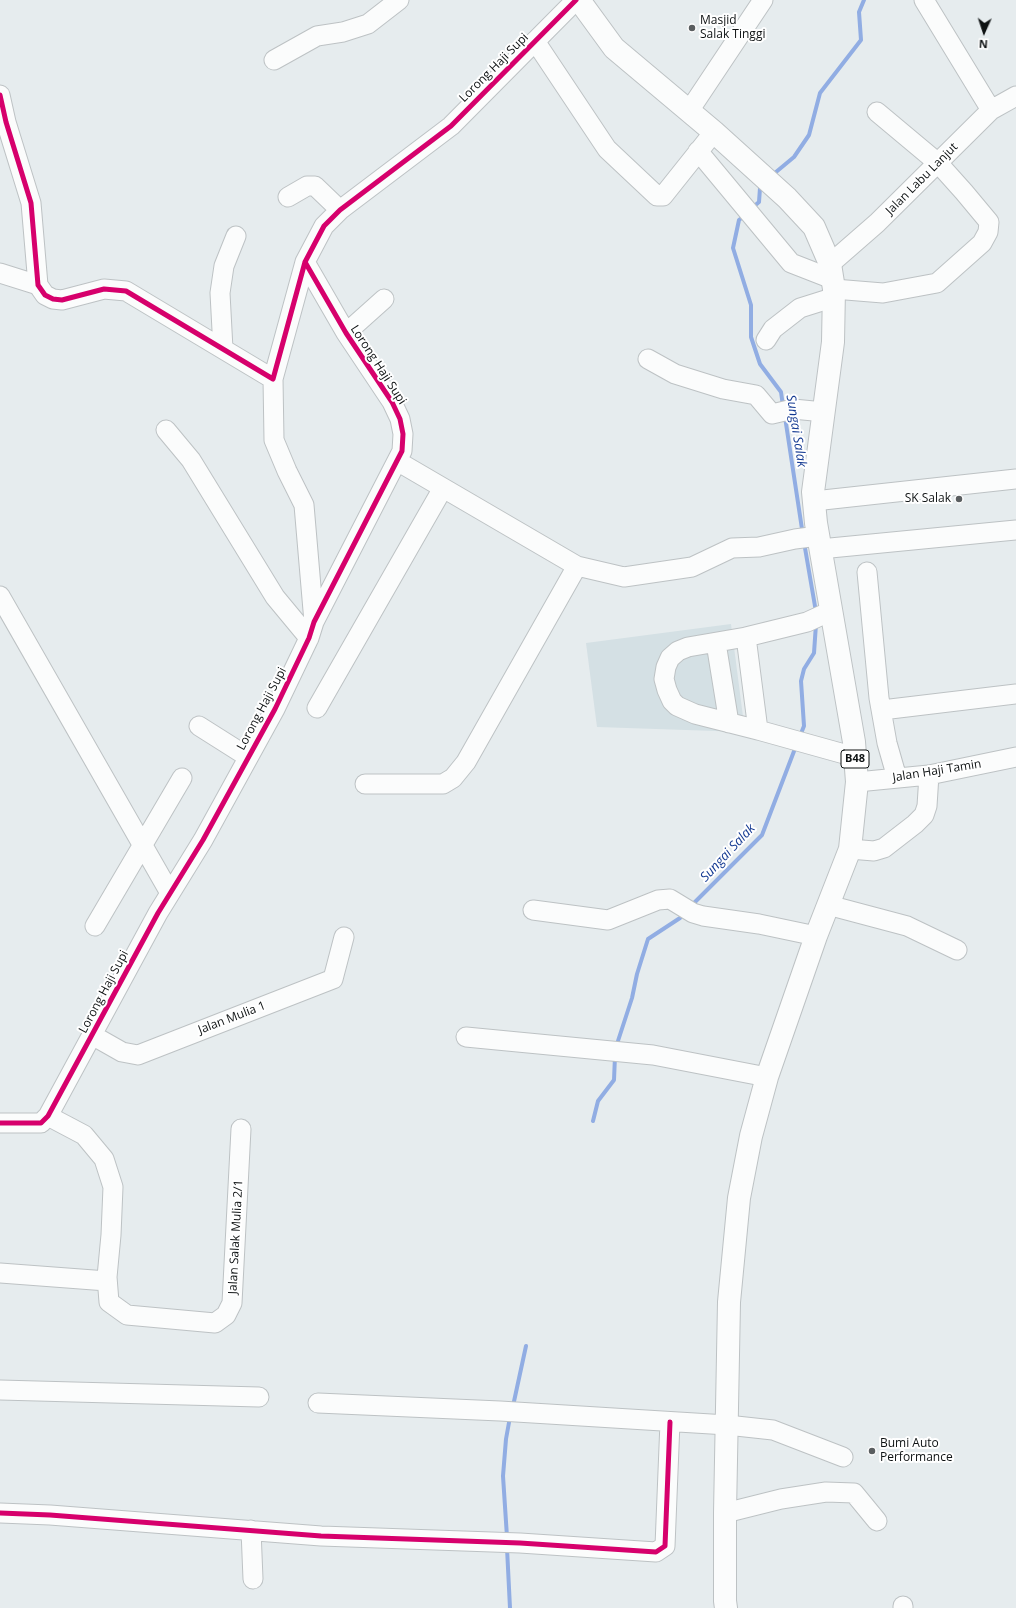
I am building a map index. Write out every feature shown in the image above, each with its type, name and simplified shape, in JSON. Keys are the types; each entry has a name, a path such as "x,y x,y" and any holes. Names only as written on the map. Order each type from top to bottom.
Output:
{"main road":[{"name":"B48","path":"579,0 614,48 714,132 787,198 814,227 833,282 833,342 814,501 828,612 855,757 857,782 850,849 816,936 768,1077 751,1136 739,1198 729,1302 728,1425 725,1513 726,1608"}],"street":[{"path":"274,60 317,36 343,32 368,24 399,0"},
{"name":"Lorong Haji Supi","path":"312,630 304,505 274,440 274,379 305,262 324,226 340,210 451,126 576,0"},
{"path":"689,111 763,0"},
{"path":"924,0 991,110"},
{"path":"535,41 607,149 658,196 663,196 714,132"},
{"path":"0,95 6,122 31,203 38,285 45,294 53,299 62,300 104,289 126,291 274,379"},
{"name":"Jalan Labu Lanjut","path":"833,282 877,223 991,110 1016,96"},
{"path":"698,151 791,263 833,282 883,293 937,283 982,243 988,232 988,222 938,163 878,112"},
{"path":"288,197 307,186 314,186 340,210"},
{"path":"223,349 220,294 224,266 236,236"},
{"name":"Lorong Haji Supi","path":"48,1116 158,913 203,840 275,709 312,630 402,451 403,434 400,419 392,402 346,333 305,262"},
{"path":"0,273 38,285"},
{"path":"766,340 773,329 833,282"},
{"path":"346,333 384,299"},
{"path":"648,359 675,374 723,389 756,395 772,414 792,409 824,412"},
{"path":"166,430 191,460 275,598 312,630"},
{"path":"397,461 577,566 624,577 692,567 732,548 758,547 795,539 819,543 1016,530"},
{"path":"814,501 1016,479"},
{"path":"316,708 443,488"},
{"path":"365,784 443,784 453,778 466,762 577,566"},
{"path":"867,572 882,710 887,743 897,778"},
{"path":"0,596 170,893"},
{"path":"828,612 807,622 746,637 688,647 678,651 670,658 666,667 664,678 672,701 677,706 695,714 855,757"},
{"path":"746,637 758,730"},
{"path":"716,642 729,723"},
{"path":"882,710 1016,694"},
{"path":"199,726 248,757"},
{"name":"Jalan Haji Tamin","path":"857,782 929,775 1016,757"},
{"path":"850,849 874,851 884,848 915,824 924,815 927,806 929,775"},
{"path":"95,926 182,778"},
{"path":"533,910 608,920 658,900 670,899 687,910 816,936"},
{"path":"828,905 907,926 957,950"},
{"name":"Jalan Mulia 1","path":"92,1035 122,1052 138,1054 333,979 344,937"},
{"path":"466,1037 653,1055 768,1077"},
{"path":"0,1123 40,1123 48,1116"},
{"name":"Jalan Salak Mulia 2/1","path":"48,1116 84,1135 104,1159 113,1187 107,1281 109,1302 127,1315 215,1322 226,1315 232,1303 241,1129"},
{"path":"0,1273 107,1281"},
{"path":"0,1390 259,1397"},
{"path":"318,1403 500,1411 728,1425 773,1430 844,1457"},
{"path":"0,1513 50,1514 321,1536 520,1543 656,1552 666,1546 670,1422"},
{"path":"725,1513 781,1499 826,1492 854,1493 877,1521"},
{"path":"251,1530 253,1579"}],"shaded area":[{"path":"731,624 745,732 597,727 586,643"}],"waterway":[{"name":"Sungai Salak","path":"776,172 794,157 809,135 820,93 861,40 859,12 864,0"},
{"name":"Sungai Salak","path":"752,208 759,202 760,188"},
{"name":"Sungai Salak","path":"744,216 739,220 733,248 751,305 751,337 760,364 781,392 783,406"},
{"name":"Sungai Salak","path":"785,417 802,529"},
{"name":"Sungai Salak","path":"805,548 816,612"},
{"name":"Sungai Salak","path":"800,736 804,726 801,681 804,669 814,653 816,624"},
{"name":"Sungai Salak","path":"692,905 762,835 796,746"},
{"name":"Sungai Salak","path":"616,1047 632,998 637,974 648,939 680,918 684,913"},
{"name":"Sungai Salak","path":"593,1121 598,1101 614,1080 615,1056"},
{"path":"513,1406 526,1346"},
{"path":"507,1537 503,1476 506,1439 510,1417"},
{"path":"507,1548 510,1608"}],"cycle path":[{"path":"0,95 6,122 31,203 38,285 45,295 53,299 62,300 104,289 126,291 273,379 305,262 324,226 340,210 451,126 576,0"},
{"path":"0,1123 41,1123 48,1116 158,913 203,840 275,709 309,638 314,622 402,451 403,434 400,419 392,402 346,333 305,262"},
{"path":"0,1513 50,1515 321,1536 520,1543 656,1552 665,1546 670,1422"}],"place":[{"name":"Masjid Salak Tinggi","path":"692,28"},
{"name":"SK Salak","path":"959,499"},
{"name":"Bumi Auto Performance","path":"872,1451"}]}
